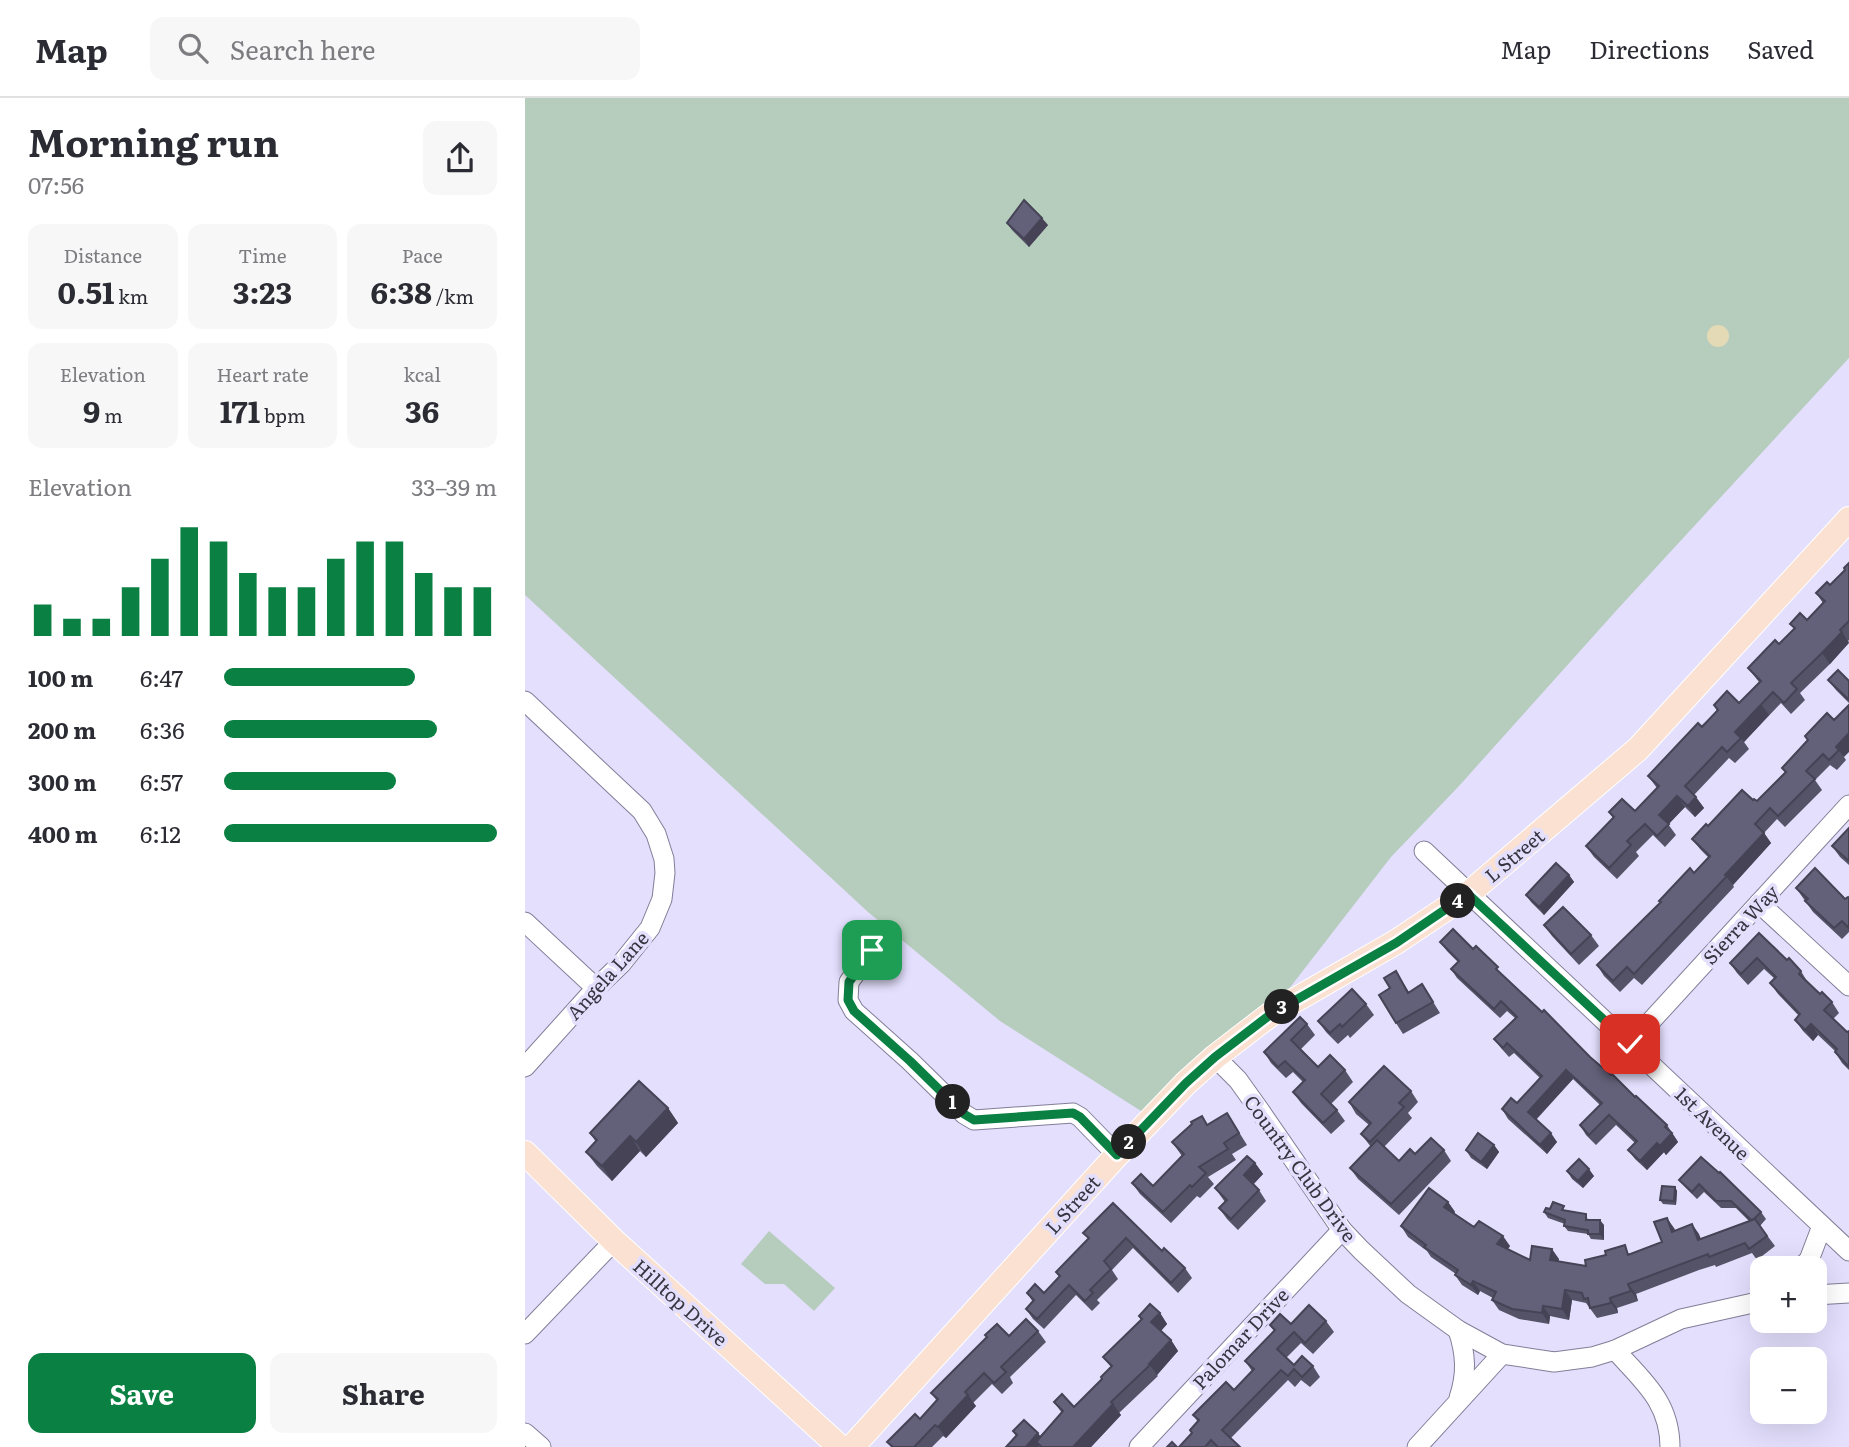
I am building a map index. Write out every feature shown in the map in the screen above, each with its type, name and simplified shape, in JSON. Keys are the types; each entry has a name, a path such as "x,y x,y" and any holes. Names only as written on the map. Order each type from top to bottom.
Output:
{"main road":[{"name":"L Street","path":"852,1447 1117,1155 1186,1083 1271,1014 1396,943 1468,894 1638,749 1849,519"},
{"name":"Hilltop Drive","path":"525,1153 614,1241 840,1447"}],"street":[{"name":"Angela Lane","path":"525,701 642,811 656,834 663,859 664,886 658,911 650,928 621,964 525,1067"},
{"name":"Sierra Way","path":"1630,1044 1849,805"},
{"name":"1st Avenue","path":"1424,851 1849,1251"},
{"path":"1759,903 1849,986"},
{"path":"525,922 596,988"},
{"path":"872,950 849,982 848,1000 854,1011 964,1114 974,1120 1073,1113 1117,1155"},
{"name":"Country Club Drive","path":"1215,1057 1238,1080 1342,1230 1361,1251 1408,1294 1458,1330 1502,1354 1554,1362 1592,1357 1615,1350 1681,1319 1750,1303"},
{"path":"1811,1256 1822,1226"},
{"name":"Palomar Drive","path":"1139,1447 1342,1230"},
{"path":"525,1334 614,1241"},
{"path":"1827,1295 1849,1293"},
{"name":"Country Club Drive","path":"1733,1307 1750,1298"},
{"path":"1458,1330 1464,1349 1466,1373 1458,1403"},
{"path":"1615,1350 1652,1392 1663,1409 1668,1424 1670,1447"},
{"path":"1417,1447 1502,1354"},
{"path":"525,1433 541,1447"}],"green space":[{"path":"525,98 1849,98 1849,358 1391,857 1267,1017 1152,1118 1000,1021 868,912 525,595"},
{"path":"769,1231 835,1288 814,1311 784,1284 765,1284 741,1264"}],"sand":[{"path":"1718,325 1726,328 1729,336 1726,344 1718,347 1710,344 1707,336 1710,328"}],"building":[{"path":"1024,200 1042,218 1024,239 1007,223"},
{"path":"1849,563 1849,621 1840,630 1842,632 1791,683 1797,689 1784,703 1773,692 1735,732 1741,738 1727,752 1722,747 1685,786 1696,797 1688,806 1677,796 1659,815 1669,824 1657,836 1645,824 1627,841 1631,845 1609,868 1586,846 1614,817 1609,812 1622,799 1635,811 1659,786 1648,776 1698,723 1702,727 1718,710 1714,705 1727,691 1739,703 1761,681 1748,668 1775,640 1779,644 1795,628 1790,624 1800,613 1807,620 1825,601 1816,593 1827,582 1830,585"},
{"path":"1838,670 1849,681 1849,700 1828,680"},
{"path":"1849,705 1849,733 1836,747 1839,750 1829,760 1823,754 1806,771 1815,779 1778,816 1770,808 1755,824 1764,833 1725,875 1727,876 1634,974 1627,967 1613,981 1597,965 1661,902 1659,901 1690,868 1694,873 1710,856 1692,839 1742,790 1757,801 1786,772 1782,768 1808,740 1805,736 1827,713 1834,720"},
{"path":"1849,828 1849,861 1832,846"},
{"path":"1556,863 1569,875 1539,907 1526,895"},
{"path":"1815,868 1845,899 1849,898 1849,928 1842,921 1834,928 1805,901 1808,899 1796,888"},
{"path":"1563,907 1591,935 1571,954 1544,925"},
{"path":"1453,929 1473,949 1476,946 1498,967 1496,969 1667,1125 1665,1127 1672,1133 1660,1146 1657,1143 1640,1161 1628,1150 1637,1141 1609,1115 1589,1135 1580,1125 1602,1103 1566,1070 1528,1112 1551,1133 1540,1145 1502,1109 1511,1098 1517,1103 1542,1076 1507,1043 1503,1048 1494,1039 1517,1017 1501,1001 1494,1009 1451,969 1459,961 1440,942"},
{"path":"1759,933 1787,960 1789,958 1801,971 1799,974 1832,1002 1824,1010 1849,1031 1849,1067 1835,1052 1837,1049 1811,1024 1805,1030 1795,1020 1800,1014 1770,983 1776,977 1757,958 1741,974 1730,963"},
{"path":"1396,971 1408,993 1422,984 1433,1002 1396,1023 1379,995 1390,988 1384,978"},
{"path":"1352,989 1366,1004 1342,1027 1340,1024 1330,1033 1318,1021"},
{"path":"1300,1017 1307,1024 1291,1040 1318,1067 1330,1055 1345,1070 1321,1094 1337,1110 1323,1123 1293,1092 1305,1080 1285,1061 1278,1067 1264,1052"},
{"path":"1384,1066 1411,1091 1399,1103 1404,1107 1370,1142 1361,1134 1371,1123 1349,1102"},
{"path":"639,1081 668,1108 636,1142 630,1136 602,1166 586,1152 597,1140 590,1133"},
{"path":"1227,1113 1239,1133 1224,1143 1228,1149 1199,1167 1206,1173 1163,1212 1132,1183 1141,1174 1153,1186 1184,1154 1172,1142 1192,1124 1191,1122 1202,1116 1207,1125"},
{"path":"1478,1133 1494,1145 1481,1162 1466,1150"},
{"path":"1431,1138 1444,1150 1391,1204 1350,1168 1377,1140 1399,1161 1410,1149 1415,1154"},
{"path":"1247,1156 1255,1163 1244,1175 1259,1190 1231,1219 1219,1208 1227,1200 1215,1188"},
{"path":"1701,1157 1761,1212 1754,1219 1751,1220 1731,1201 1716,1201 1699,1184 1692,1192 1679,1180"},
{"path":"1579,1159 1589,1169 1578,1181 1567,1171"},
{"path":"1662,1186 1675,1187 1674,1201 1660,1200"},
{"path":"1429,1188 1448,1202 1444,1207 1474,1227 1479,1221 1503,1236 1497,1244 1530,1260 1532,1246 1552,1249 1550,1260 1586,1266 1585,1260 1606,1255 1605,1251 1625,1245 1628,1255 1662,1242 1654,1222 1667,1218 1672,1232 1692,1224 1698,1240 1755,1219 1767,1236 1749,1249 1745,1243 1628,1284 1631,1291 1610,1298 1611,1303 1590,1308 1588,1298 1584,1299 1582,1293 1565,1290 1562,1309 1543,1306 1542,1313 1512,1309 1492,1300 1496,1292 1473,1281 1471,1285 1455,1275 1458,1270 1424,1247 1426,1245 1401,1226"},
{"path":"1553,1202 1564,1206 1562,1210 1586,1214 1586,1220 1600,1220 1600,1234 1588,1234 1588,1230 1564,1226 1565,1220 1544,1212 1546,1208 1550,1209"},
{"path":"1113,1203 1162,1251 1164,1248 1185,1268 1171,1283 1126,1238 1104,1261 1111,1269 1090,1290 1093,1293 1085,1301 1069,1285 1037,1319 1026,1309 1034,1300 1027,1293 1035,1284 1044,1293 1060,1276 1056,1272 1089,1238 1083,1233"},
{"path":"1150,1304 1160,1313 1151,1322 1171,1340 1150,1365 1111,1402 1113,1404 1073,1447 1042,1447 1036,1442 1063,1411 1054,1402 1062,1394 1074,1407 1102,1379 1112,1366 1103,1357 1142,1319 1139,1316"},
{"path":"1309,1305 1326,1321 1305,1343 1294,1332 1277,1349 1294,1365 1302,1356 1313,1366 1302,1377 1294,1369 1288,1376 1281,1370 1222,1430 1240,1447 1218,1447 1211,1440 1205,1447 1179,1447 1192,1433 1190,1430 1199,1420 1193,1415 1226,1382 1234,1390 1254,1369 1245,1361 1275,1330 1270,1325 1280,1314 1291,1324"},
{"path":"1026,1319 1038,1331 1001,1367 1006,1372 994,1383 984,1373 965,1392 968,1395 938,1427 935,1425 916,1447 893,1447 887,1442 915,1414 920,1419 938,1399 931,1393 997,1324 1009,1336"},
{"path":"1024,1420 1038,1433 1026,1447 1006,1447 1017,1435 1013,1431"}],"route":[{"path":"872,950 849,982 848,1000 854,1011 964,1114 974,1120 1073,1113 1117,1155 1186,1083 1271,1014 1396,943 1468,894 1630,1044"}]}
